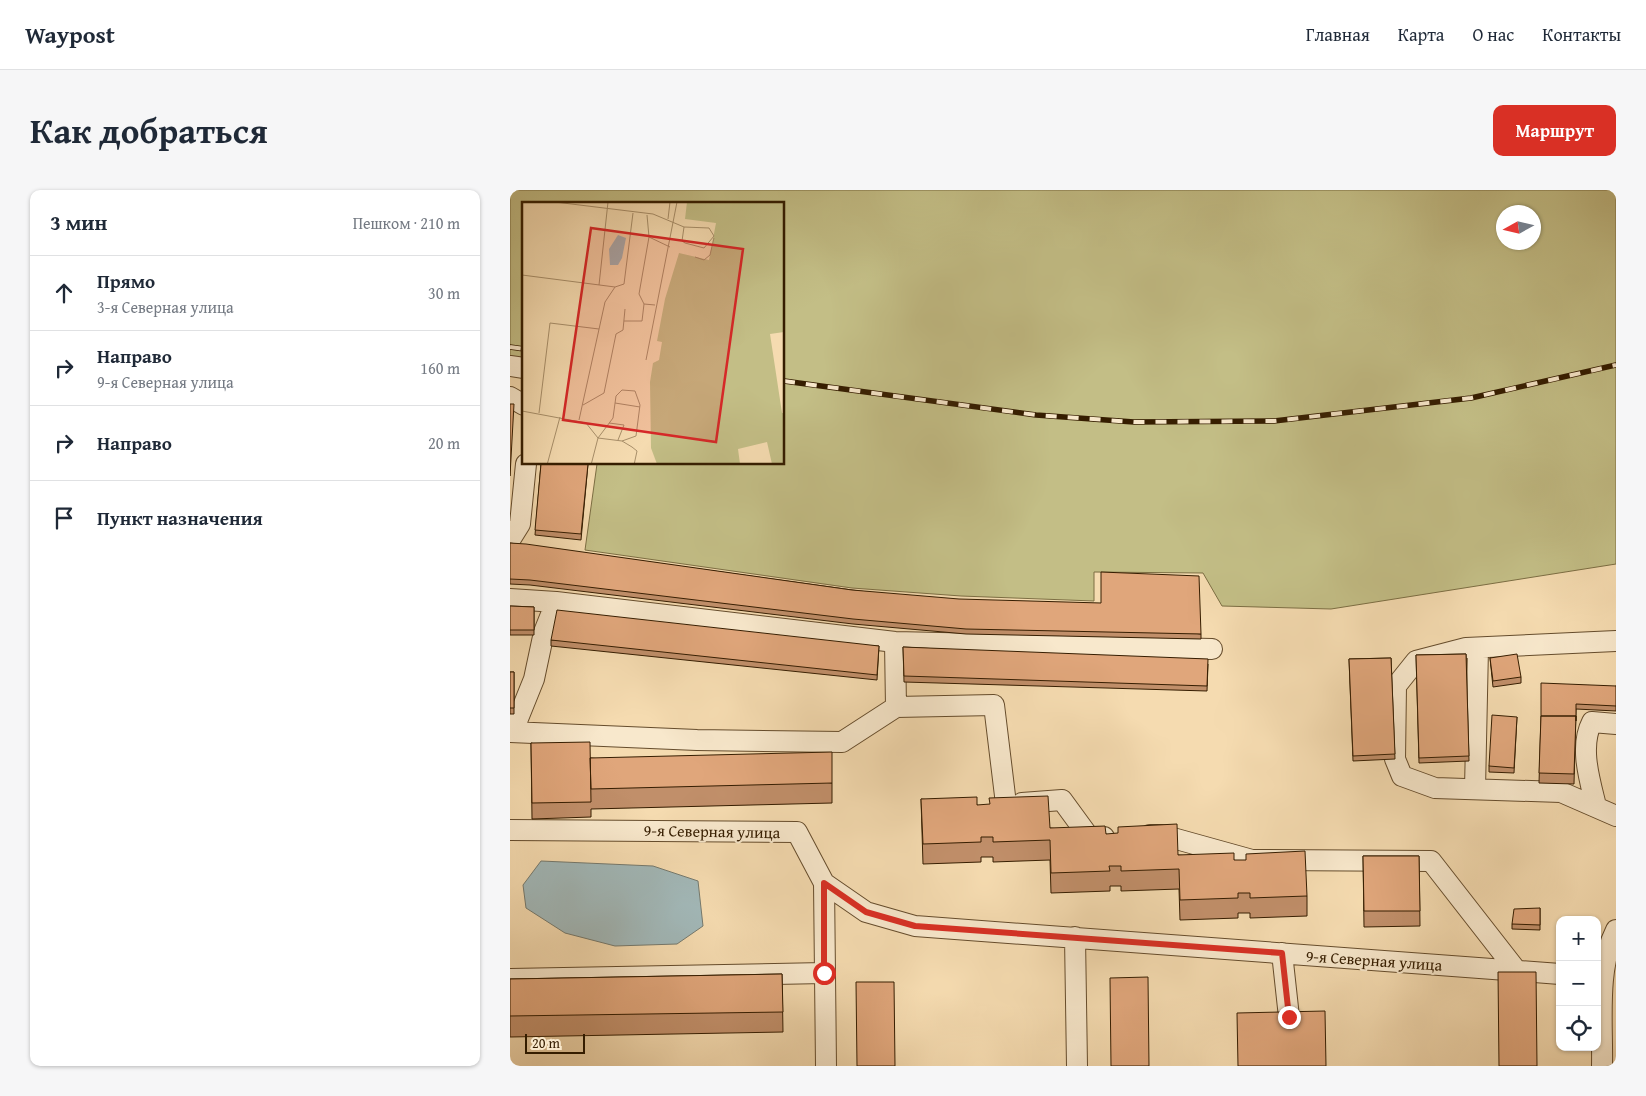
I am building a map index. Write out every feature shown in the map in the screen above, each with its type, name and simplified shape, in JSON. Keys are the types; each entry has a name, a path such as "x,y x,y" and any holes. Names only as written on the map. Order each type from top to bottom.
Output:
{"street":[{"path":"510,396 522,404"},
{"path":"510,540 520,524 526,465"},
{"path":"510,599 556,602 895,642 1212,649"},
{"path":"556,602 544,632 534,679 512,731 697,740 842,742 896,707 994,705 996,804 1062,800 1089,837 1162,835 1252,860 1431,861 1516,970"},
{"path":"1616,641 1478,648 1443,653 1416,661 1396,686 1395,759 1402,776 1435,788 1561,792 1616,816"},
{"path":"895,642 896,707"},
{"path":"1475,789 1478,648"},
{"path":"1596,806 1587,766 1588,730 1592,722 1616,724"},
{"name":"9-я Северная улица","path":"510,830 797,832 824,883 866,912 915,926 1556,974"},
{"path":"824,883 826,1066"},
{"path":"1602,1066 1601,977 1616,930"},
{"path":"1074,937 1077,1066"},
{"path":"1282,953 1289,1017"},
{"path":"510,979 824,973"}],"shaded area":[{"path":"510,190 1616,190 1616,564 1331,609 1222,606 1203,573 1094,572 1094,601 961,596 852,588 585,550 597,465 785,465 785,202 522,202 522,365 510,364"},
{"path":"541,861 653,866 698,881 703,926 677,944 615,946 565,933 526,908 523,885"}],"building":[{"path":"510,404 514,404 510,476"},
{"path":"541,465 588,465 581,534 535,530"},
{"path":"510,543 852,590 959,599 1101,603 1101,572 1199,576 1201,634 966,629 853,619 510,579"},
{"path":"510,606 534,607 534,630 510,630"},
{"path":"557,610 879,646 877,675 551,640"},
{"path":"903,647 1208,659 1207,686 904,676"},
{"path":"1466,654 1469,756 1419,758 1416,655"},
{"path":"1517,654 1521,677 1493,681 1490,658"},
{"path":"1391,658 1395,754 1353,756 1349,659"},
{"path":"510,672 514,672 514,708 510,708"},
{"path":"1541,683 1616,686 1616,706 1576,704 1576,716 1541,716"},
{"path":"1492,715 1517,717 1514,768 1489,766"},
{"path":"1541,716 1576,716 1574,774 1539,773"},
{"path":"590,742 591,802 532,803 531,743"},
{"path":"832,752 832,783 591,789 590,758"},
{"path":"1048,796 1050,828 1105,826 1106,834 1118,833 1118,827 1177,824 1178,855 1234,853 1234,860 1246,860 1246,854 1305,851 1307,896 1250,898 1250,893 1238,893 1238,898 1180,900 1179,869 1121,871 1121,866 1109,866 1110,871 1051,873 1050,840 993,842 993,837 981,837 981,842 923,844 921,799 977,797 977,805 990,804 989,798"},
{"path":"1363,856 1419,856 1420,911 1364,911"},
{"path":"1540,908 1540,925 1512,924 1514,909"},
{"path":"1498,972 1536,972 1537,1066 1499,1066"},
{"path":"782,974 783,1012 510,1016 510,979"},
{"path":"1148,977 1149,1066 1111,1066 1110,978"},
{"path":"856,982 894,982 895,1066 857,1066"},
{"path":"1325,1011 1326,1066 1238,1066 1237,1013"}],"railway":[{"path":"510,347 522,349"},
{"path":"785,381 1036,415 1134,422 1274,421 1471,398 1616,365"}],"route":[{"path":"824,973 824,883 866,912 915,926 1282,953 1289,1017"}]}
